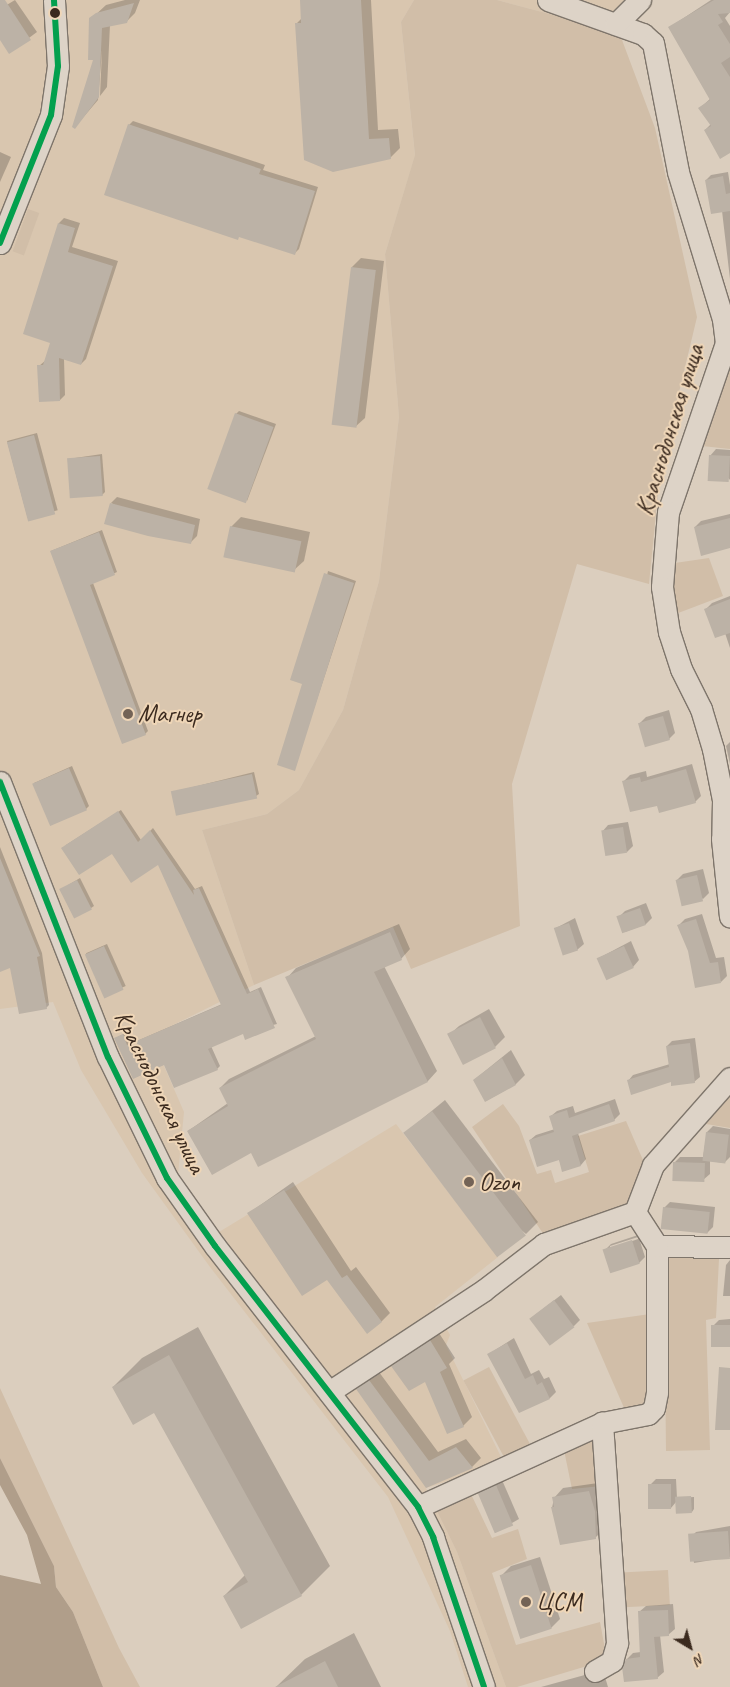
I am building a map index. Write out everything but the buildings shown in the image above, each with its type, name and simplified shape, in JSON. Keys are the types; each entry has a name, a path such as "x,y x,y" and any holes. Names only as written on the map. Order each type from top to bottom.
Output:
{"street":[{"path":"0,243 51,115 58,66 54,0"},
{"name":"Краснодонская улица","path":"548,0 643,34 653,43 678,172 725,331 726,343 668,512 662,587 669,632 681,669 701,709 723,800 722,839 730,916"},
{"path":"616,24 640,0"},
{"name":"Краснодонская улица","path":"0,782 108,1057 167,1178 214,1246 418,1507 433,1537 484,1687"},
{"path":"635,1212 653,1164 730,1078"},
{"path":"329,1392 484,1290 544,1244 635,1212"},
{"path":"418,1507 602,1423 648,1414 654,1408 658,1364 657,1246 635,1212"},
{"path":"657,1246 730,1248"},
{"path":"595,1671 612,1661 617,1643 602,1423"}],"shaded area":[{"path":"0,0 414,0 401,22 415,156 385,254 399,417 379,581 343,710 299,790 267,814 202,830 254,985 151,1036 184,1112 178,1174 219,1232 396,1124 498,1257 435,1307 450,1335 446,1345 504,1463 426,1488 457,1552 506,1687 468,1687 450,1631 388,1497 210,1267 142,1173 81,1070 53,1002 0,1009"},
{"path":"414,0 497,0 595,26 616,24 655,128 697,317 660,472 649,584 577,564 512,784 520,926 411,969 393,927 254,985 202,830 267,814 299,790 343,710 379,581 399,417 385,254 415,155 401,22"},
{"path":"497,0 640,0 595,26"},
{"path":"28,209 39,213 24,255 13,251"},
{"path":"721,366 730,368 730,449 693,445"},
{"path":"709,558 723,596 673,615 668,564"},
{"path":"730,1088 730,1128 700,1123"},
{"path":"503,1104 519,1126 537,1174 551,1170 555,1183 589,1172 578,1136 626,1121 646,1167 631,1209 544,1235 472,1127"},
{"path":"664,1254 719,1259 716,1318 706,1320 710,1450 666,1451"},
{"path":"650,1314 654,1371 644,1407 625,1410 587,1323"},
{"path":"489,1367 533,1449 507,1463 463,1381"},
{"path":"0,1388 119,1648 140,1687 103,1687 73,1612 56,1587 54,1566 0,1458"},
{"path":"598,1433 601,1486 572,1489 565,1455 567,1445"},
{"path":"0,1458 54,1566 56,1587 73,1612 103,1687 0,1687 0,1575 41,1584 27,1535 0,1485"},
{"path":"470,1492 492,1538 518,1529 527,1559 492,1573 516,1645 600,1622 607,1660 517,1687 506,1687 457,1552 436,1509"},
{"path":"668,1570 670,1605 619,1608 617,1573"}],"transit line":[{"path":"0,243 51,115 58,66 54,0"},
{"path":"0,782 108,1057 167,1178 215,1246 418,1507 433,1537 484,1687"}],"place":[{"name":"Магнер","path":"128,714"},
{"name":"Ozon","path":"469,1182"},
{"name":"ЦСМ","path":"526,1602"}]}
